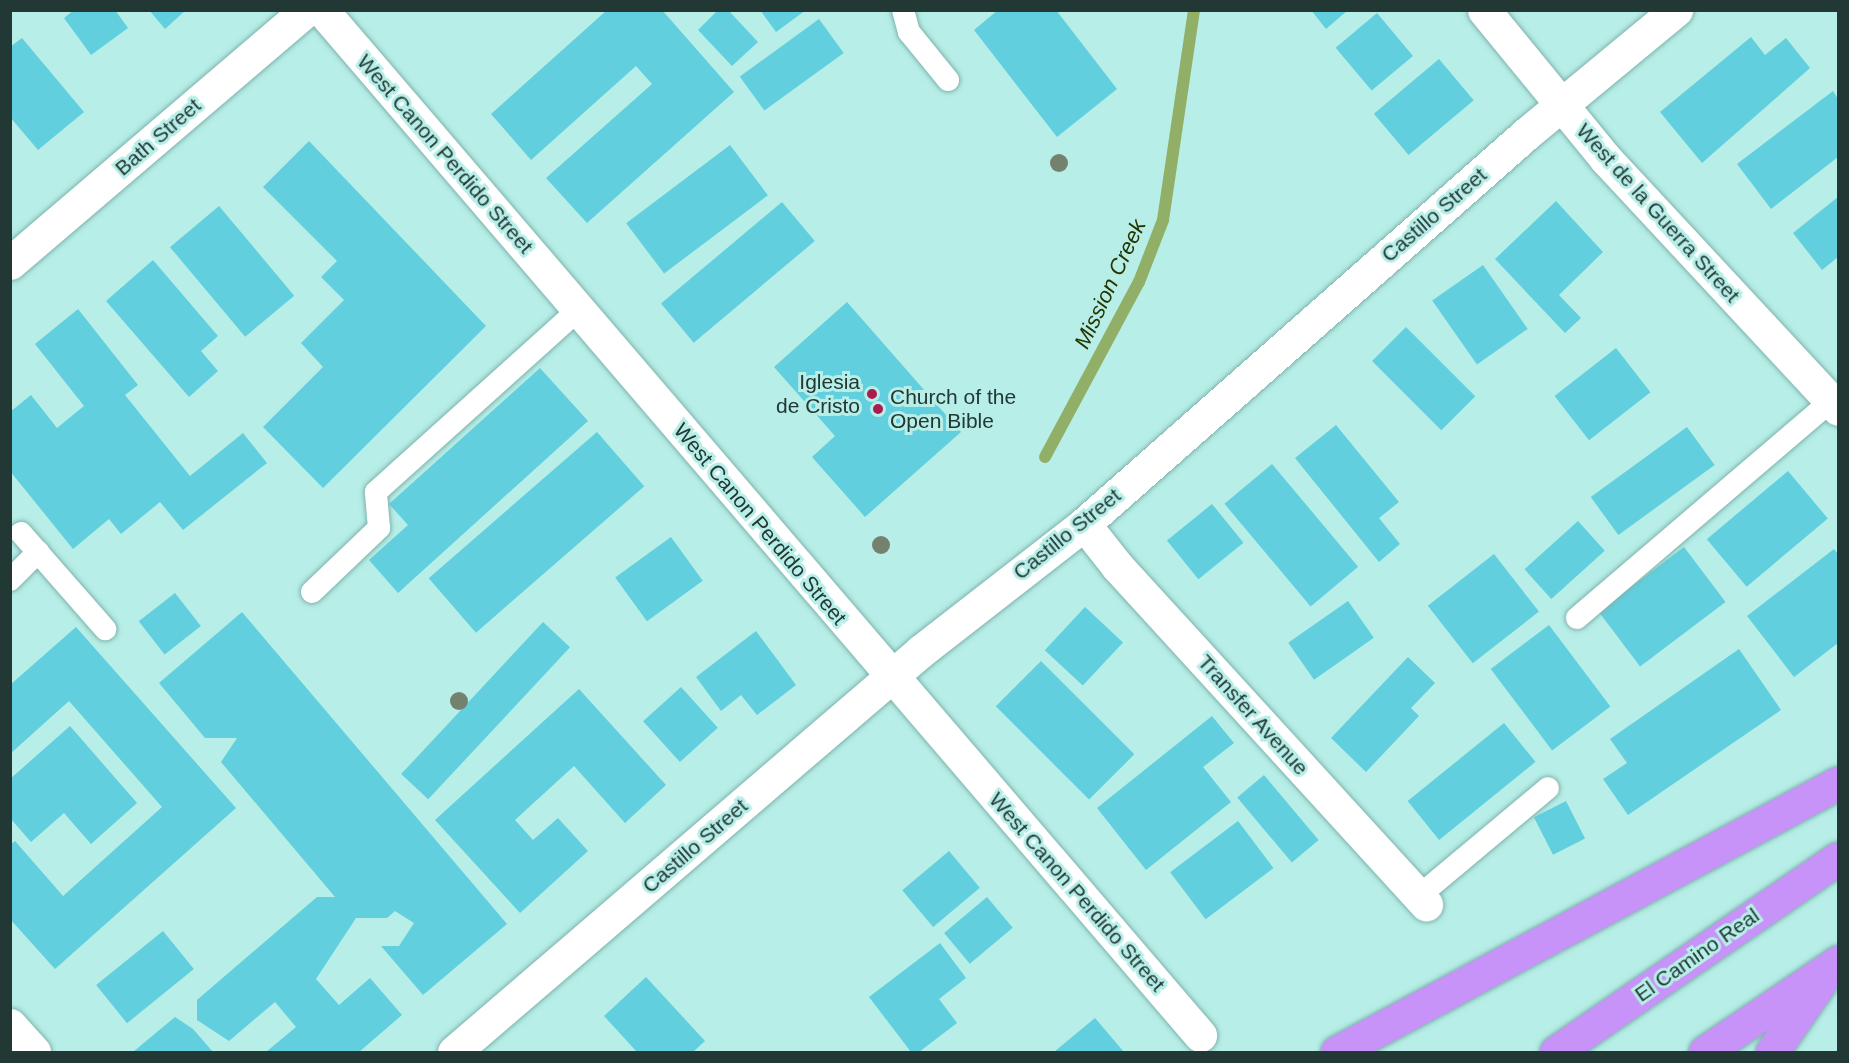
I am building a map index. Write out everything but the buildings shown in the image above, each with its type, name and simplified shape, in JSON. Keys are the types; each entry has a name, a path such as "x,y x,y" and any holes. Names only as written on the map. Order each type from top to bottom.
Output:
{"highway":[{"path":"1337,1053 1839,783"},
{"name":"El Camino Real","path":"1556,1053 1839,858"},
{"path":"1705,1053 1835,964"},
{"path":"1772,1053 1835,964"}],"street":[{"name":"Bath Street","path":"10,263 306,10"},
{"name":"West Canon Perdido Street","path":"322,10 891,678 1200,1035"},
{"name":"West de la Guerra Street","path":"1484,10 1606,159 1835,405"},
{"name":"Castillo Street","path":"454,1053 891,678 1084,524 1562,104 1676,10"},
{"name":"Transfer Avenue","path":"1084,524 1118,567 1422,900"},
{"path":"10,1025 34,1053"}],"lane":[{"path":"903,10 909,32 948,80"},
{"path":"312,592 379,528 376,492 578,310"},
{"path":"1577,618 1835,405"},
{"path":"14,532 38,552 105,629"},
{"path":"10,580 38,552"},
{"path":"1422,900 1548,788"}],"waterway":[{"name":"Mission Creek","path":"1045,457 1139,282 1163,220 1194,10"}],"place":[{"name":"Iglesia de Cristo","path":"872,394"},
{"name":"Church of the Open Bible","path":"878,409"}]}
